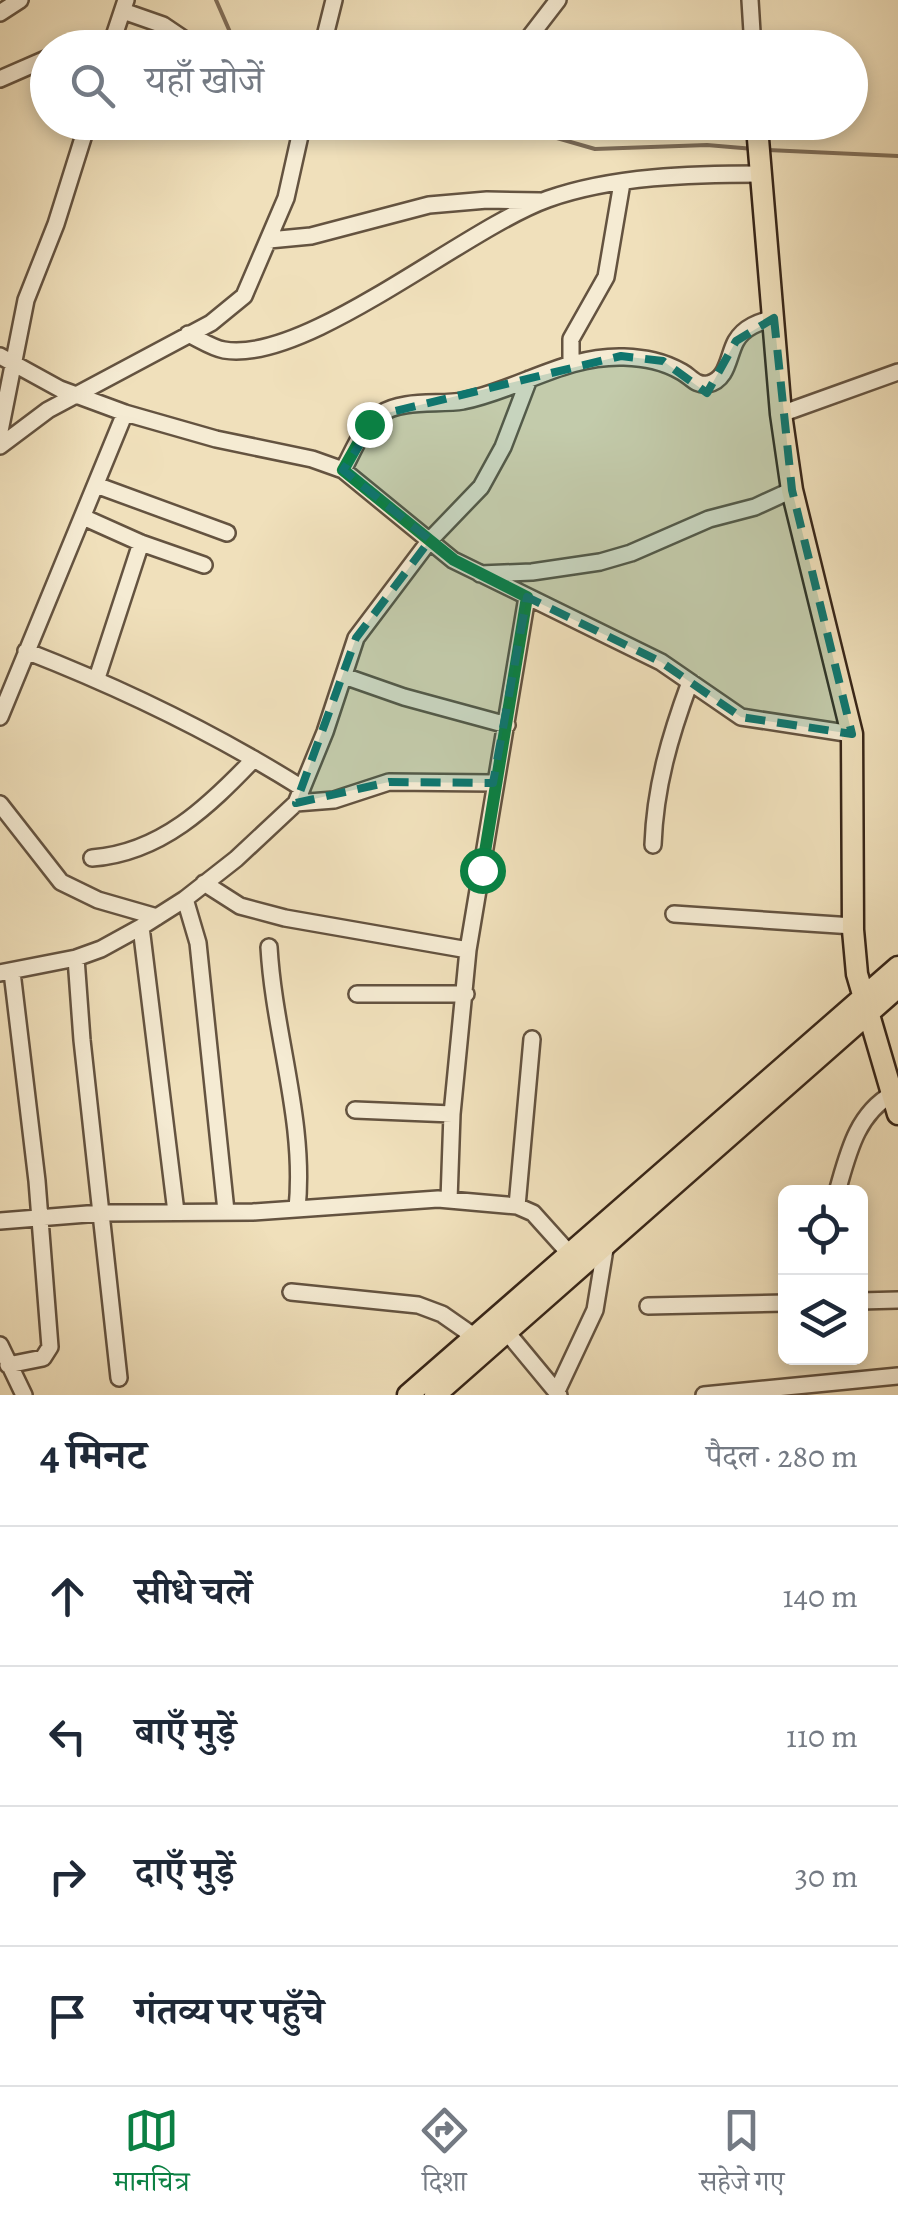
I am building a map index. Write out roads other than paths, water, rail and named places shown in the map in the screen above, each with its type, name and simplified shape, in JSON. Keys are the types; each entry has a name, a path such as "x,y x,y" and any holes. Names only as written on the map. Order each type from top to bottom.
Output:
{"main road":[{"path":"758,140 781,414 792,490 852,734 853,926 865,1007 895,1104"},
{"path":"408,1395 475,1337 501,1324 606,1243 865,1007 898,967"},
{"path":"435,1395 569,1253 865,1007 898,988"}],"street":[{"path":"0,13 20,0"},
{"path":"326,30 334,0"},
{"path":"535,30 558,0"},
{"path":"750,0 752,30"},
{"path":"116,30 125,6 170,30"},
{"path":"0,79 30,66"},
{"path":"1,423 6,361 82,140"},
{"path":"0,446 48,410 210,323 244,296 286,198 299,140"},
{"path":"269,240 329,232 430,205 544,201 622,183 761,174"},
{"path":"572,362 571,339 606,277 622,183"},
{"path":"188,334 222,350 284,341 356,306 544,201"},
{"path":"343,470 369,424 389,409 462,401 572,362 621,356 663,361 696,383 707,384 717,380 727,367 736,341 748,328 774,318"},
{"path":"6,361 74,395 125,413 343,470 478,574 662,662 741,718 852,734"},
{"path":"781,414 898,372"},
{"path":"8,1365 43,1358 50,1346 40,1217 6,972 101,949 158,917 252,846 299,795 356,638 430,540 481,487 503,447 529,379"},
{"path":"0,717 125,413"},
{"path":"96,485 227,533"},
{"path":"478,574 568,568 615,558 792,490"},
{"path":"83,518 141,544 204,565"},
{"path":"97,678 141,544"},
{"path":"449,1200 452,1114 468,950 527,597"},
{"path":"26,651 97,678 254,760 299,795 334,800 389,782 494,783"},
{"path":"344,676 507,725"},
{"path":"653,845 654,814 665,755 690,682"},
{"path":"92,858 136,850 192,820 254,760"},
{"path":"0,804 61,882 98,900 158,917"},
{"path":"204,884 240,906 284,918 468,950"},
{"path":"185,900 198,943 226,1212"},
{"path":"674,914 853,926"},
{"path":"141,927 176,1212"},
{"path":"269,947 271,985 296,1128 298,1209"},
{"path":"76,958 118,1378"},
{"path":"358,994 466,994"},
{"path":"517,1206 532,1039"},
{"path":"839,1185 868,1111 895,1104"},
{"path":"355,1110 452,1114"},
{"path":"0,1221 449,1200 517,1206 534,1213 569,1253"},
{"path":"501,1324 558,1393 596,1310 606,1243"},
{"path":"292,1292 418,1305 442,1314 475,1337"},
{"path":"868,1301 898,1300"},
{"path":"648,1306 778,1303"},
{"path":"0,1345 24,1395"},
{"path":"704,1395 898,1376"}],"waterway":[{"path":"216,0 229,30"},
{"path":"564,140 595,149 707,145 754,149"},
{"path":"768,150 898,156"}]}
